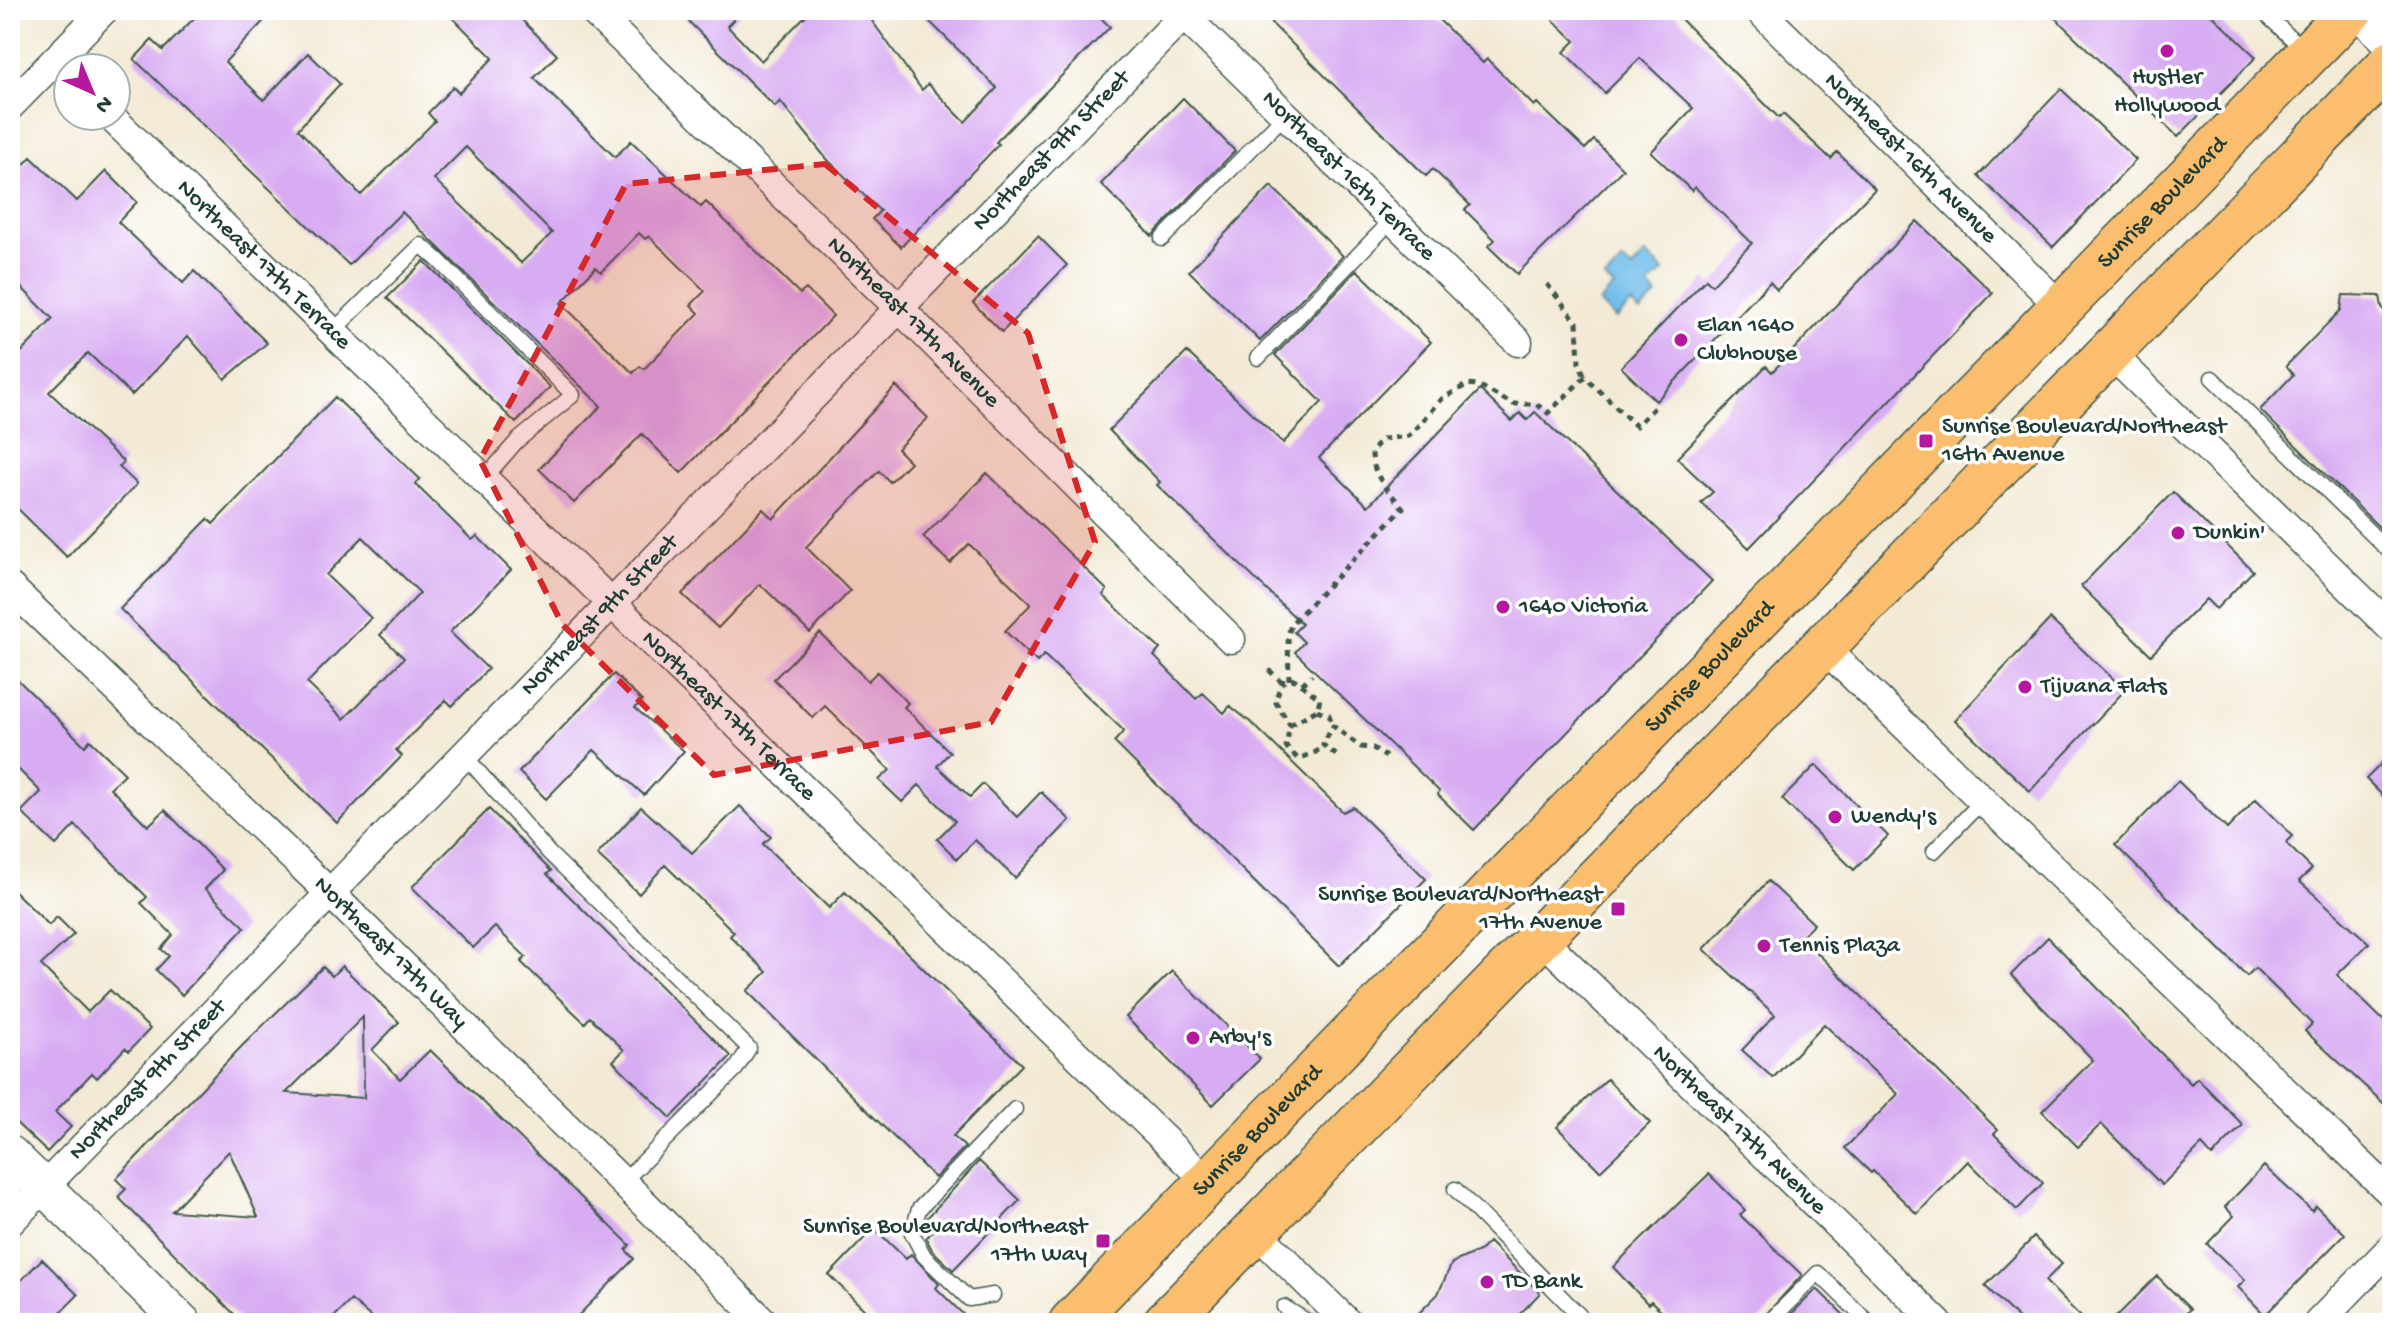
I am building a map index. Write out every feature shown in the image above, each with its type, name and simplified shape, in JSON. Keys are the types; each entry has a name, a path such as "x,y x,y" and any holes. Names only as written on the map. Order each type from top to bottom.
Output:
{"main road":[{"name":"Sunrise Boulevard","path":"1071,1323 2351,10"},
{"path":"1165,1323 2392,62"},
{"path":"1773,697 1786,635 1778,598"},
{"path":"1352,1131 1342,1113 1340,1088 1354,1033"}],"street":[{"path":"73,52 104,10"},
{"name":"Northeast 17th Avenue","path":"592,10 899,308 1231,639"},
{"name":"Northeast 16th Avenue","path":"1759,10 2061,307"},
{"path":"2359,10 2392,42"},
{"name":"Northeast 9th Street","path":"10,1222 332,895 1184,12"},
{"name":"Northeast 16th Terrace","path":"1184,12 1518,342"},
{"path":"10,106 52,76"},
{"name":"Northeast 17th Terrace","path":"126,132 1209,1183"},
{"path":"2109,352 2392,629"},
{"name":"Northeast 17th Way","path":"10,587 332,895 765,1323"},
{"path":"1822,646 2392,1194"},
{"name":"Northeast 17th Avenue","path":"1541,938 1938,1323"},
{"path":"10,1154 183,1323"},
{"path":"1255,1231 1348,1323"},
{"path":"2318,1323 2392,1247"}],"lane":[{"path":"2261,10 2308,54"},
{"path":"1162,239 1285,115"},
{"path":"1258,358 1393,219"},
{"path":"332,332 421,245 437,259 573,395 517,441 484,479"},
{"path":"2212,378 2392,554"},
{"path":"465,756 549,853 749,1048 736,1069 623,1182"},
{"path":"1934,851 1983,800"},
{"path":"993,1295 969,1299 924,1256 912,1233 919,1209 1015,1109"},
{"path":"1455,1189 1580,1316 1573,1323"},
{"path":"1768,1323 1818,1273 1869,1323"},
{"path":"1284,1307 1310,1323"}],"path":[{"path":"1547,284 1577,322 1579,363 1585,377 1636,426 1654,408"},
{"path":"1289,680 1288,636 1291,624 1403,508 1379,480 1371,462 1372,450 1383,439 1409,436 1442,399 1468,384 1477,385 1513,404 1536,404 1548,413 1585,377"},
{"path":"1269,670 1282,682"},
{"path":"1302,684 1312,675"},
{"path":"1282,682 1289,680 1302,684 1320,699 1317,710 1290,725"},
{"path":"1282,682 1275,701 1290,725 1286,747 1298,759 1316,752 1333,726"},
{"path":"1317,710 1329,715 1333,726 1361,747 1373,748 1386,757"},
{"path":"1323,745 1336,755"}],"highlighted area":[{"path":"825,164 1028,333 1095,542 991,722 714,775 562,624 480,460 626,184"}],"water":[{"path":"1646,254 1664,271 1648,286 1657,295 1640,312 1631,304 1616,319 1599,303 1614,287 1605,279 1623,261 1632,269"}],"building":[{"path":"202,10 274,10 225,62 264,100 308,53 340,84 298,129 361,195 435,121 428,113 453,87 459,93 493,58 445,10 512,10 557,55 534,78 615,157 631,141 701,207 706,202 800,294 806,289 833,316 681,473 642,434 574,503 539,469 601,406 402,212 349,265 134,59 152,40 163,50","holes":["466,147 552,233 521,263 434,179","639,233 645,239 649,236 705,291 691,305 699,313 644,369 640,366 633,373 561,303 596,267 601,272"]},
{"path":"677,10 743,10 727,26 761,61 811,10 864,10 922,90 928,84 965,122 997,88 918,10 1093,10 1110,27 996,142 999,144 901,247 872,219 880,211 825,157 780,101 775,107"},
{"path":"1258,10 1429,10 1483,63 1487,59 1534,106 1537,103 1585,149 1594,140 1623,169 1517,274 1488,246 1495,240 1465,210 1470,205 1433,169 1426,176"},
{"path":"1543,10 1672,10 1779,118 1783,114 1831,159 1837,152 1875,189 1777,290 1770,282 1656,401 1621,367 1706,279 1712,285 1752,243 1695,187 1692,191 1651,152 1693,108 1640,58 1605,93 1564,52 1575,41"},
{"path":"2047,10 2207,10 2256,57 2178,137"},
{"path":"2061,89 2136,160 2053,247 1978,176"},
{"path":"1183,98 1235,151 1152,236 1101,184"},
{"path":"31,157 77,201 106,171 137,202 118,222 183,283 194,271 267,343 225,379 188,336 132,395 88,353 49,392 124,462 119,467 137,484 67,557 10,501 10,364 53,319 10,276 10,179"},
{"path":"1271,186 1343,256 1260,341 1189,271"},
{"path":"1917,221 1993,293 1749,548 1701,503 1713,492 1677,458 1766,366 1772,372"},
{"path":"1038,236 1067,265 1002,332 973,303"},
{"path":"424,261 550,387 516,423 387,298"},
{"name":"1640 Victoria","path":"1357,270 1431,342 1319,458 1368,506 1480,390 1512,421 1520,413 1527,420 1535,412 1712,581 1474,830 1438,795 1439,791 1295,652 1304,642 1294,632 1302,624 1157,485 1160,482 1109,430 1187,352 1283,443 1322,402 1275,355"},
{"path":"2343,295 2380,296 2382,307 2392,318 2392,540 2260,410 2293,375 2286,366 2341,310"},
{"path":"896,386 928,418 897,449 910,462 890,482 879,471 806,547 850,591 810,633 760,584 718,628 682,594 763,509 773,519"},
{"path":"335,397 420,479 415,484 472,540 477,536 511,570 450,632 488,669 452,706 446,700 396,750 402,756 337,823 120,609 208,519 213,524","holes":["363,537 420,593 380,635 404,658 344,719 307,683 371,618 326,575"]},
{"path":"987,473 1107,590 1103,595 1160,649 1154,656 1196,699 1203,693 1224,713 1230,706 1254,725 1343,812 1353,807 1426,879 1339,966 1114,742 1124,731 1044,655 1037,662 1005,631 1031,604 969,544 950,563 923,537"},
{"path":"2173,492 2253,571 2216,609 2206,599 2151,655 2081,586"},
{"path":"2050,619 2125,690 2030,791 1955,720"},
{"path":"820,633 868,681 877,672 908,703 904,707 950,752 937,766 970,797 983,784 1017,817 1041,792 1070,820 1015,878 975,840 957,859 937,839 955,821 919,785 902,802 879,780 890,770 825,706 813,718 774,679"},
{"path":"10,672 85,746 90,740 125,774 110,788 148,826 165,810 223,870 205,889 245,927 182,995 156,970 169,956 161,949 173,935 141,903 147,897 75,825 56,845 21,812 41,792 10,761"},
{"path":"614,674 642,701 635,708 684,751 644,795 594,750 546,799 519,772"},
{"path":"2392,753 2392,805 2366,779"},
{"name":"Wendy's","path":"1816,765 1888,836 1854,870 1782,799"},
{"path":"2178,781 2227,829 2256,799 2293,836 2286,843 2312,869 2299,881 2369,943 2337,975 2392,1029 2392,1111 2305,1031 2312,1024 2255,968 2247,976 2115,845"},
{"path":"740,806 771,837 763,844 829,908 845,892 1022,1065 953,1136 965,1147 935,1178 747,991 767,972 730,936 734,932 665,865 639,894 597,855 641,807 692,853"},
{"path":"489,809 551,871 547,874 731,1056 671,1118 613,1061 624,1050 590,1017 585,1023 543,983 521,962 526,957 495,927 473,948 412,887"},
{"path":"1768,881 1814,924 1801,937 1998,1130 1994,1134 2043,1183 2017,1210 1968,1161 1917,1214 1845,1148 1898,1094 1824,1024 1773,1078 1742,1050 1775,1015 1704,949"},
{"path":"10,887 49,925 57,917 74,934 41,965 88,1012 110,990 150,1029 129,1051 125,1048 97,1078 92,1073 55,1112 71,1127 47,1152 10,1117"},
{"path":"2048,937 2191,1084 2197,1078 2243,1125 2212,1156 2202,1145 2162,1185 2101,1124 2078,1147 2042,1111 2093,1060 2011,975"},
{"path":"342,966 399,1022 372,1050 400,1079 430,1050 630,1245 626,1250 634,1259 571,1323 378,1323 351,1300 328,1323 243,1323 118,1197 126,1189 116,1179 242,1046 323,967 332,976","holes":["363,1017 364,1098 286,1093","229,1151 258,1217 172,1211"]},
{"name":"Arby's","path":"1172,971 1260,1059 1213,1105 1126,1017"},
{"path":"1607,1079 1650,1123 1600,1171 1557,1127"},
{"path":"979,1161 1020,1200 953,1270 932,1250 926,1238 936,1228 927,1218"},
{"path":"2264,1166 2312,1211 2316,1206 2345,1234 2265,1315 2238,1287 2245,1280 2207,1244 2234,1216 2225,1207"},
{"path":"1709,1174 1745,1210 1740,1215 1802,1275 1758,1323 1674,1323 1651,1301 1648,1304 1613,1267"},
{"path":"874,1228 906,1259 911,1254 939,1284 936,1288 972,1323 878,1323 829,1275"},
{"path":"2034,1237 2062,1264 2045,1281 2087,1323 2023,1323 1985,1286"},
{"name":"TD Bank","path":"1489,1242 1540,1293 1511,1323 1409,1323 1438,1294 1452,1263 1481,1250"},
{"path":"42,1259 78,1295 50,1323 10,1323 10,1292"},
{"path":"2157,1276 2190,1309 2176,1323 2110,1323"},
{"path":"1817,1289 1852,1323 1782,1323"}],"place":[{"name":"Hustler Hollywood","path":"2167,51"},
{"name":"Elan 1640 Clubhouse","path":"1681,340"},
{"name":"Sunrise Boulevard/Northeast 16th Avenue","path":"1926,441"},
{"name":"Dunkin'","path":"2178,533"},
{"name":"1640 Victoria","path":"1503,607"},
{"name":"Tijuana Flats","path":"2025,687"},
{"name":"Wendy's","path":"1835,817"},
{"name":"Sunrise Boulevard/Northeast 17th Avenue","path":"1618,909"},
{"name":"Tennis Plaza","path":"1764,946"},
{"name":"Arby's","path":"1193,1038"},
{"name":"Sunrise Boulevard/Northeast 17th Way","path":"1103,1241"},
{"name":"TD Bank","path":"1487,1282"}]}
